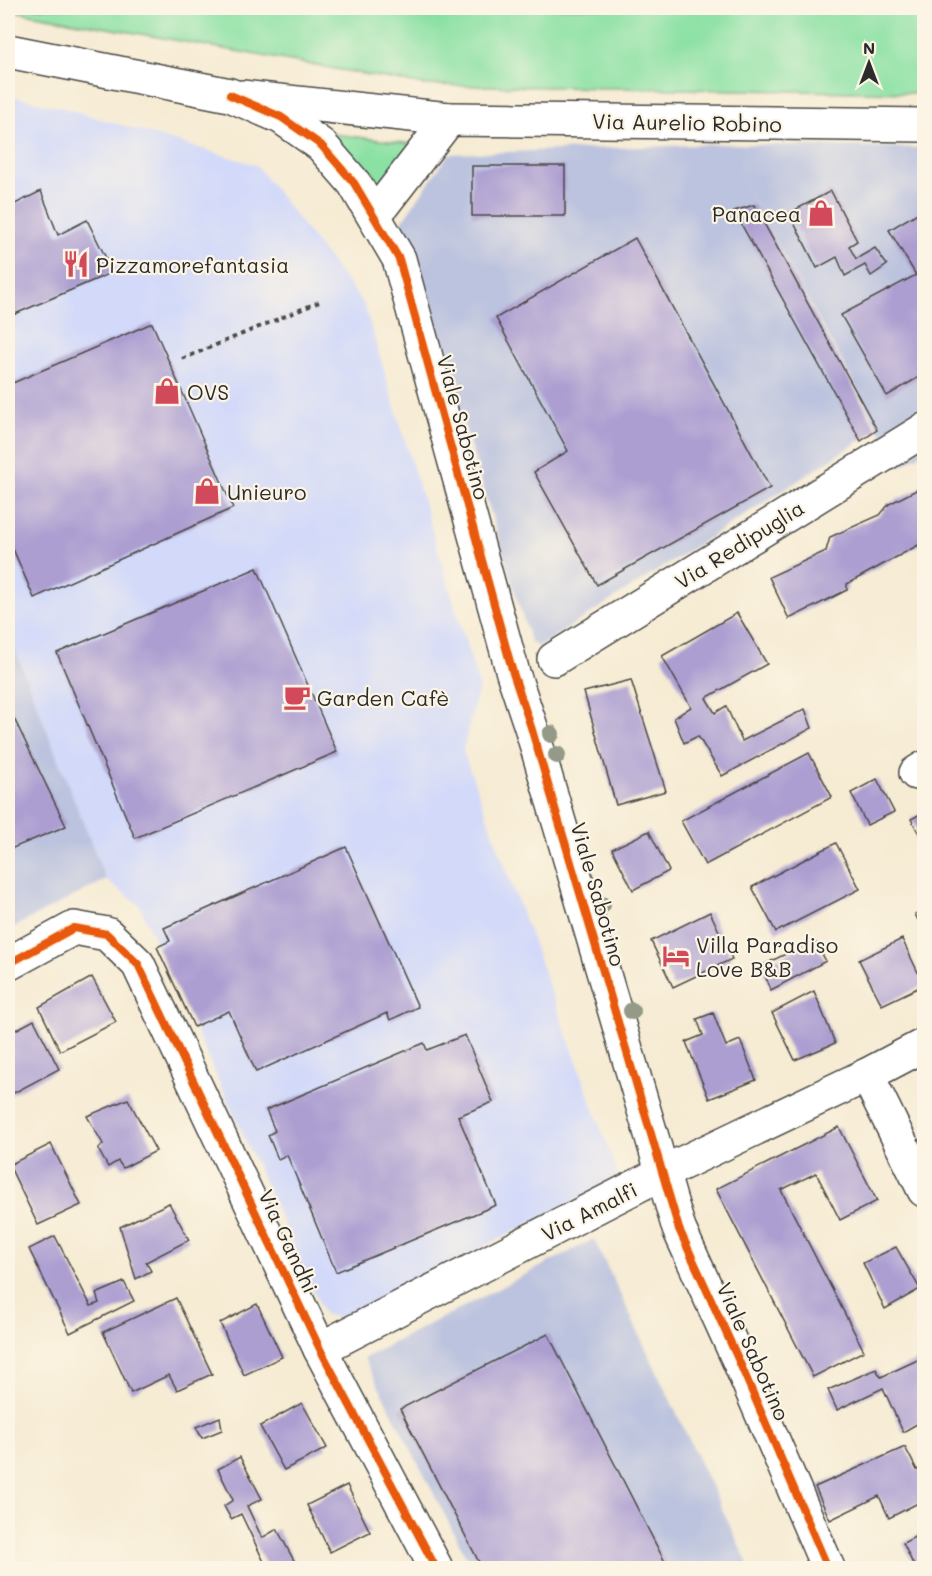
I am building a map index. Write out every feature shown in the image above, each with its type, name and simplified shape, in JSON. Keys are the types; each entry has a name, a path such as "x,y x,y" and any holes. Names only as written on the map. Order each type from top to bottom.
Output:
{"street":[{"name":"Via Aurelio Robino","path":"8,51 230,95 449,119 924,125"},
{"name":"Via Aurelio Robino","path":"230,95 281,117 321,145 354,183 374,216"},
{"path":"374,216 449,119"},
{"name":"Viale Sabotino","path":"374,216 399,259 513,673 680,1229 828,1569"},
{"name":"Via Redipuglia","path":"554,658 924,430"},
{"name":"Via Gandhi","path":"8,964 74,928 107,934 138,964 320,1349 436,1569"},
{"name":"Via Amalfi","path":"320,1349 662,1173 867,1075 924,1045"},
{"path":"867,1075 924,1190"}],"path":[{"path":"182,359 319,302"}],"shaded area":[{"path":"8,95 67,109 256,165 364,304 479,686 463,751 619,1177 343,1319 324,1314 139,905 106,880 8,632"},
{"path":"723,144 924,148 924,452 900,467 739,175 877,430 538,647 530,641 402,221 449,154"},
{"path":"8,632 106,880 8,930"},
{"path":"594,1239 750,1568 472,1568 364,1358"}],"green space":[{"path":"8,8 910,8 924,10 924,93 424,85 8,10"},
{"path":"318,132 413,144 375,198"}],"building":[{"path":"472,166 565,166 565,216 472,216"},
{"path":"41,191 58,235 87,220 113,272 8,317 8,198 11,206"},
{"path":"831,191 857,241 849,246 856,259 875,248 887,265 871,276 865,265 845,276 837,257 817,268 789,213"},
{"path":"754,205 877,430 861,441 734,211"},
{"path":"924,209 924,374 887,396 841,315 916,275 889,230"},
{"path":"635,238 770,488 597,585 534,472 568,451 496,318"},
{"path":"152,323 233,508 34,598 8,537 8,385"},
{"path":"924,486 924,542 847,584 847,590 789,619 769,577 826,551 830,537 880,515 889,504"},
{"path":"257,568 337,752 135,838 57,653"},
{"path":"737,613 767,664 706,698 715,713 726,706 742,741 805,709 812,728 722,776 698,736 684,743 674,718 691,707 662,656"},
{"path":"631,680 666,791 616,805 584,692"},
{"path":"8,706 66,826 8,850"},
{"path":"809,753 832,797 705,865 681,821"},
{"path":"877,779 894,812 867,825 851,793"},
{"path":"924,812 924,843 911,819"},
{"path":"649,831 669,871 633,890 612,849"},
{"path":"836,843 860,889 776,932 752,887"},
{"path":"346,847 418,1007 390,1020 387,1013 256,1072 229,1011 194,1027 157,947 170,941 164,928"},
{"path":"924,909 924,932 915,914"},
{"path":"710,912 732,959 673,987 651,941"},
{"path":"902,939 924,985 882,1005 859,960"},
{"path":"814,940 826,961 771,990 761,966"},
{"path":"92,977 116,1022 60,1051 39,1007"},
{"path":"814,991 835,1043 795,1060 772,1013"},
{"path":"713,1013 726,1046 740,1040 756,1080 709,1099 686,1042 703,1035 697,1019"},
{"path":"34,1020 59,1069 8,1096 8,1034"},
{"path":"465,1035 493,1102 458,1116 496,1205 336,1272 287,1155 278,1159 268,1135 275,1131 266,1110 424,1043 427,1050"},
{"path":"128,1099 156,1151 123,1168 118,1161 108,1167 98,1149 103,1144 87,1116"},
{"path":"839,1127 877,1201 840,1220 816,1173 781,1190 864,1351 813,1377 716,1189"},
{"path":"51,1144 81,1205 38,1225 9,1165"},
{"path":"169,1203 189,1240 146,1262 151,1271 136,1279 120,1227"},
{"path":"55,1236 91,1306 99,1303 96,1294 124,1282 134,1301 70,1333 29,1249"},
{"path":"896,1247 920,1289 885,1309 863,1263"},
{"path":"176,1298 212,1374 177,1390 169,1375 131,1393 103,1332"},
{"path":"257,1304 282,1357 244,1375 220,1323"},
{"path":"548,1334 668,1568 482,1568 400,1409"},
{"path":"924,1357 924,1420 903,1432 883,1388 837,1410 828,1390 876,1369 881,1377"},
{"path":"302,1403 327,1448 284,1470 260,1426"},
{"path":"220,1417 222,1430 202,1438 196,1427"},
{"path":"905,1447 917,1470 924,1467 924,1500 889,1518 879,1496 830,1520 815,1487"},
{"path":"240,1457 262,1499 247,1506 262,1538 277,1529 298,1568 267,1568 241,1514 231,1519 224,1506 233,1500 218,1469"},
{"path":"347,1485 370,1532 330,1552 307,1505"},
{"path":"924,1532 924,1568 915,1568 903,1543"}],"cycle path":[{"path":"230,95 281,117 321,145 354,183 399,259 513,673 679,1229 739,1361 828,1568"},
{"path":"8,964 74,928 107,934 138,964 320,1349 436,1568"}],"place":[{"name":"Panacea","path":"821,213"},
{"name":"Pizzamorefantasia","path":"76,264"},
{"name":"OVS","path":"167,391"},
{"name":"Unieuro","path":"207,491"},
{"name":"Garden Cafè","path":"297,697"},
{"name":"Villa Paradiso Love B&B","path":"676,956"}]}
